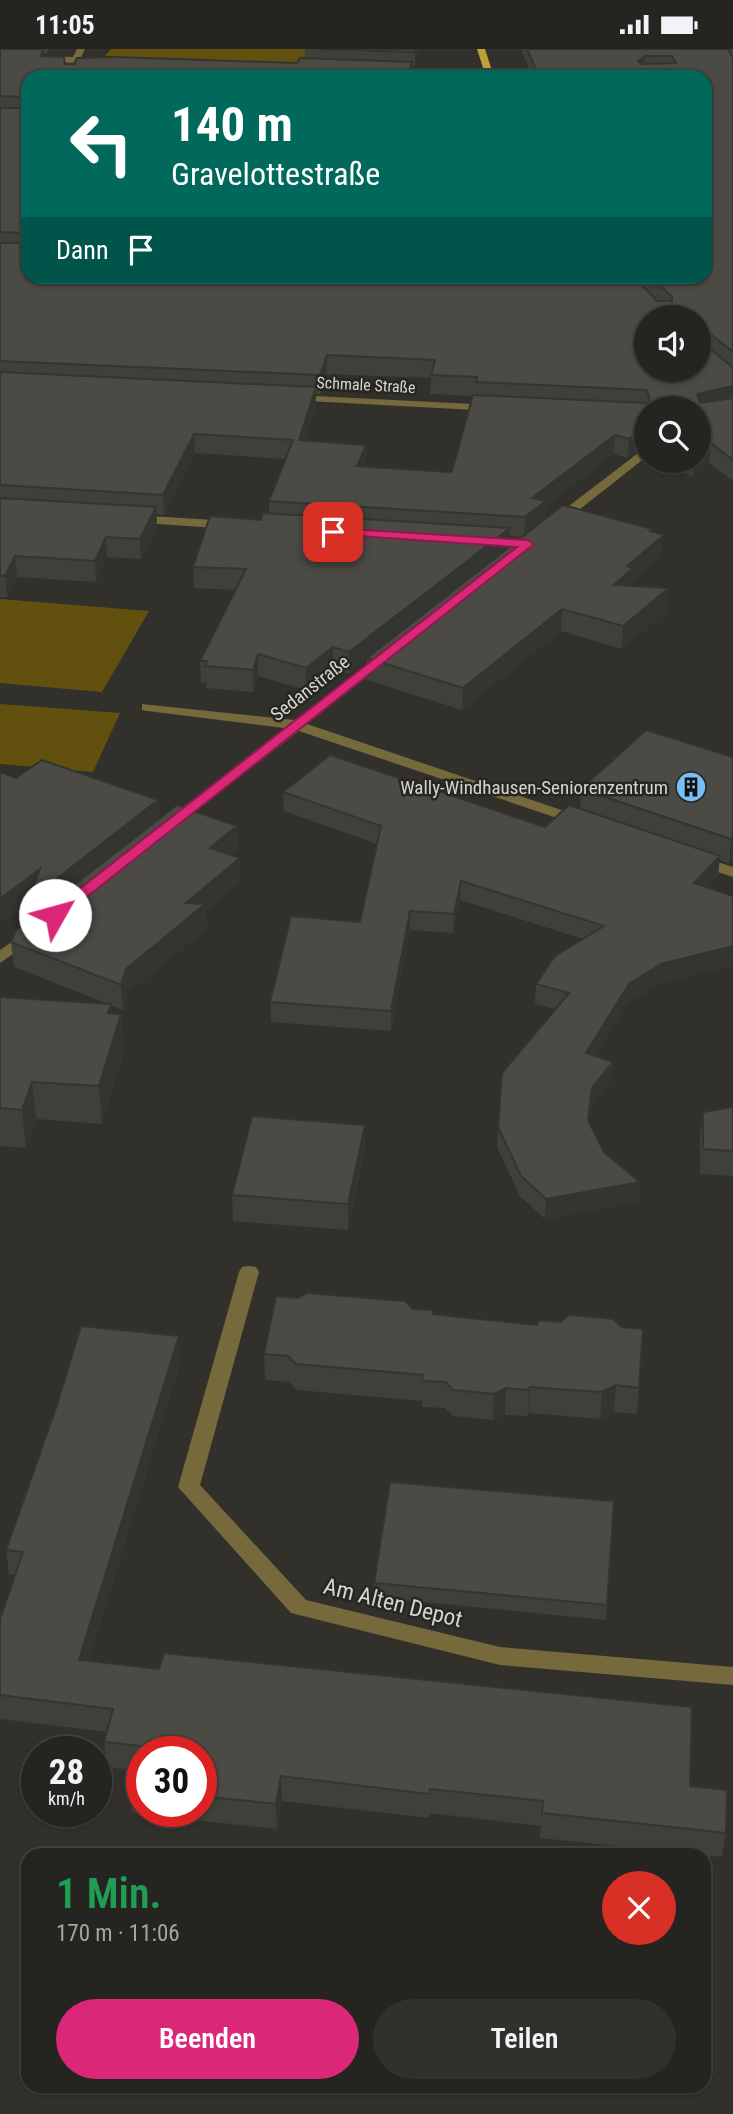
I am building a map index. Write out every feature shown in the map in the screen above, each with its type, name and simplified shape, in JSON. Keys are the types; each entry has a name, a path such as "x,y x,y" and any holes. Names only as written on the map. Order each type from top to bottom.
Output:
{"main road":[{"path":"481,49 488,70"}],"street":[{"path":"74,64 81,49"},
{"path":"0,57 74,64 90,60"},
{"name":"Schmale Straße","path":"274,397 508,409"},
{"path":"549,527 634,460"},
{"path":"125,519 250,527"},
{"name":"Sedanstraße","path":"153,838 401,643"},
{"path":"147,707 296,726 592,825"},
{"path":"682,855 733,872"},
{"path":"0,958 44,924"},
{"name":"Am Alten Depot","path":"249,1272 189,1487 299,1607 500,1656 733,1677"}],"shaded area":[{"path":"111,49 309,49 301,64 105,56"},
{"path":"0,599 149,611 102,692 0,683"},
{"path":"0,704 120,713 93,772 0,764"}],"building":[{"path":"0,49 43,49 41,56 64,57 65,64 74,64 77,58 116,57 297,63 300,58 412,62 410,70 21,70 21,97 0,96"},
{"path":"317,49 416,49 415,52"},
{"path":"527,49 728,49 733,58 733,352 711,335 711,305 634,305 634,382 711,382 711,349 733,368 733,386 697,394 698,396 649,396 647,390 476,382 477,377 431,375 435,360 327,355 320,375 0,361 0,243 21,243 21,284 641,284 657,301 672,301 672,297 659,284 712,284 712,70 536,70","holes":["645,56 672,56 676,63 641,64 638,61"]},
{"path":"0,108 21,108 21,233 0,232"},
{"path":"0,372 316,387 299,440 366,445 357,466 449,472 452,471 473,395 634,402 634,435 629,439 615,435 532,498 546,501 525,517 269,501 293,440 194,434 163,495 0,485"},
{"path":"733,398 733,460 711,443 711,401"},
{"path":"0,498 156,507 140,539 106,537 95,561 15,556 5,576 0,576"},
{"path":"563,505 652,529 650,531 664,535 627,566 633,568 614,585 669,588 623,626 562,609 463,688 367,658"},
{"path":"263,513 510,528 349,652 333,647 306,668 258,654 253,670 205,666 207,661 200,661 246,569 193,567 210,516 261,520"},
{"path":"646,730 733,757 731,839 581,789"},
{"path":"330,755 545,827 569,805 720,856 694,883 733,896 733,946 661,964 629,984 586,1053 613,1062 592,1088 588,1120 604,1152 640,1182 546,1199 521,1176 498,1127 502,1073 569,993 536,984 555,956 604,926 461,881 454,914 410,911 391,1011 270,1002 291,916 360,922 381,826 283,792"},
{"path":"42,760 158,800 28,901 40,869 0,899 0,772 16,778"},
{"path":"177,805 237,826 210,848 240,858 186,903 205,904 126,969 121,985 11,942 16,930"},
{"path":"0,997 111,1004 108,1013 121,1014 99,1086 32,1082 22,1110 0,1108"},
{"path":"733,1107 733,1151 703,1149 703,1112"},
{"path":"252,1116 365,1125 348,1204 232,1195"},
{"path":"307,1293 405,1301 413,1309 433,1310 433,1314 537,1325 539,1320 560,1322 569,1315 613,1319 622,1327 643,1329 639,1388 616,1385 602,1392 530,1387 529,1390 506,1388 494,1394 453,1390 446,1382 422,1381 423,1375 296,1364 288,1356 264,1354 276,1296 298,1298"},
{"path":"81,1326 179,1336 79,1660 159,1669 164,1653 692,1707 690,1786 727,1790 726,1833 542,1813 543,1801 430,1789 429,1794 281,1776 276,1804 217,1798 217,1736 126,1736 126,1744 112,1743 112,1736 106,1736 113,1709 0,1695 0,1619 23,1552 6,1550 56,1408"},
{"path":"390,1482 614,1501 607,1605 374,1583"}],"place":[{"name":"Wally-Windhausen-Seniorenzentrum","path":"691,787"}],"route":[{"path":"55,915 528,544 333,532"}]}
